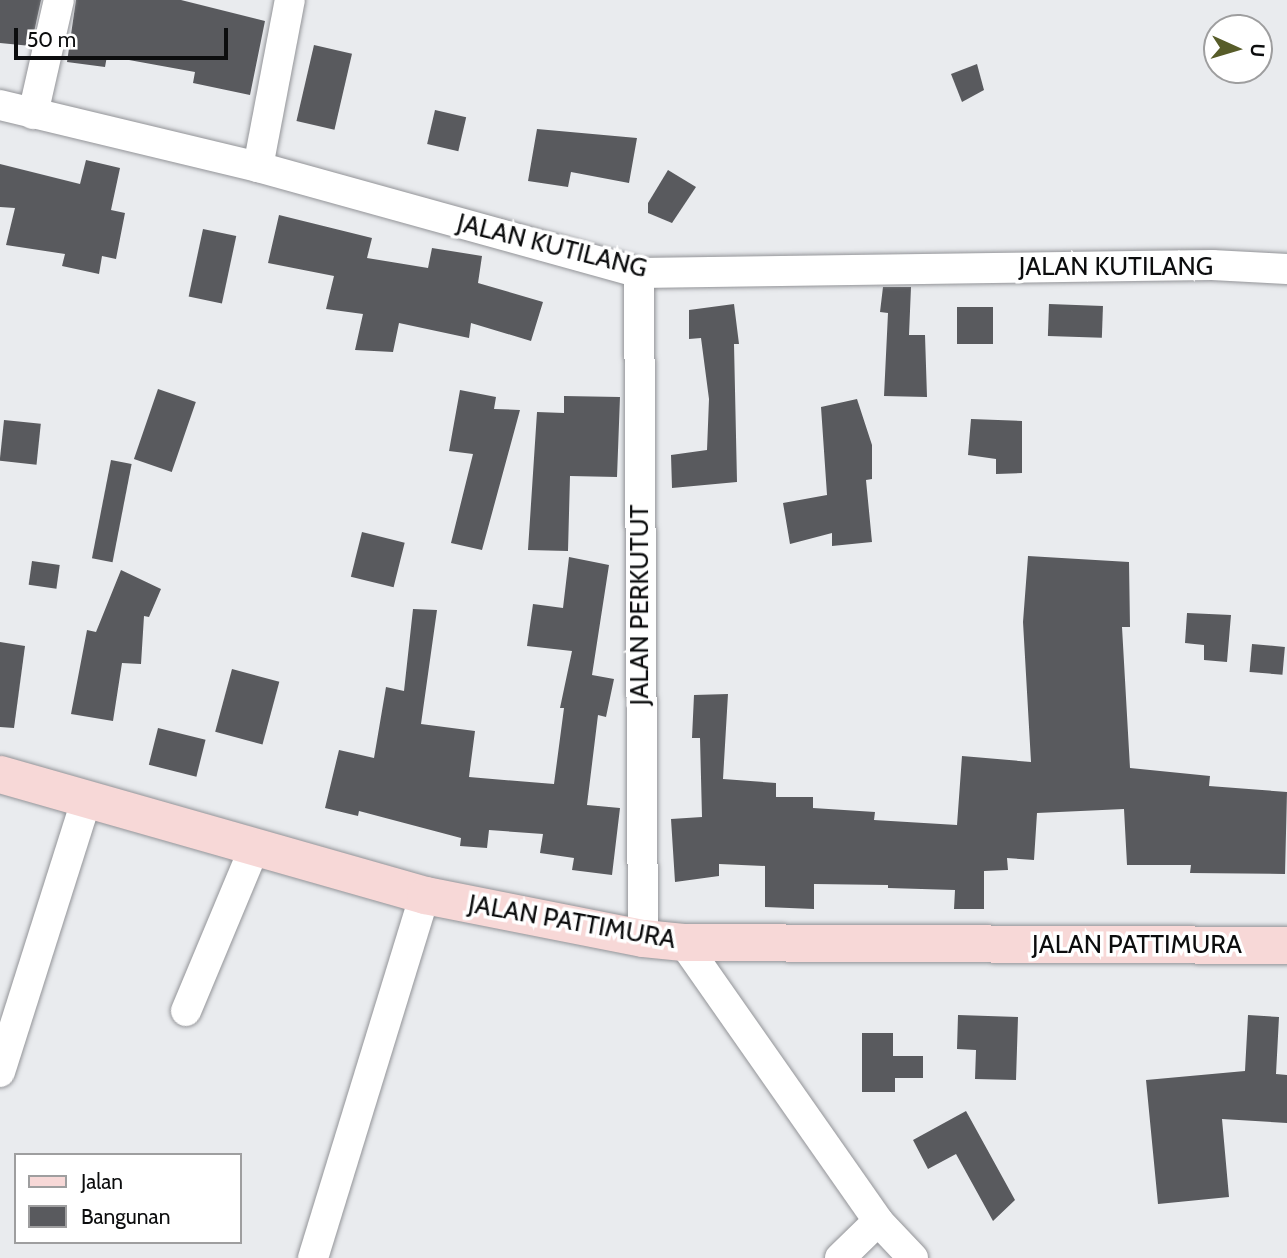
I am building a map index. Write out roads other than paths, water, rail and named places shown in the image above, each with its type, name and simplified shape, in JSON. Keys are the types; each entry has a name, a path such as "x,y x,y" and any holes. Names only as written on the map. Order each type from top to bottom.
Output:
{"main road":[{"name":"JALAN PATTIMURA","path":"0,774 425,895 643,938 683,942 1287,945"}],"street":[{"path":"33,114 59,0"},
{"path":"258,167 290,0"},
{"name":"JALAN KUTILANG","path":"0,105 258,167 639,273 1212,265 1287,269"},
{"name":"JALAN PERKUTUT","path":"639,273 643,938"},
{"path":"0,1072 87,797"},
{"path":"186,1011 255,846"},
{"path":"313,1258 425,895"},
{"path":"683,942 878,1221 913,1258"},
{"path":"840,1258 878,1221"}]}
